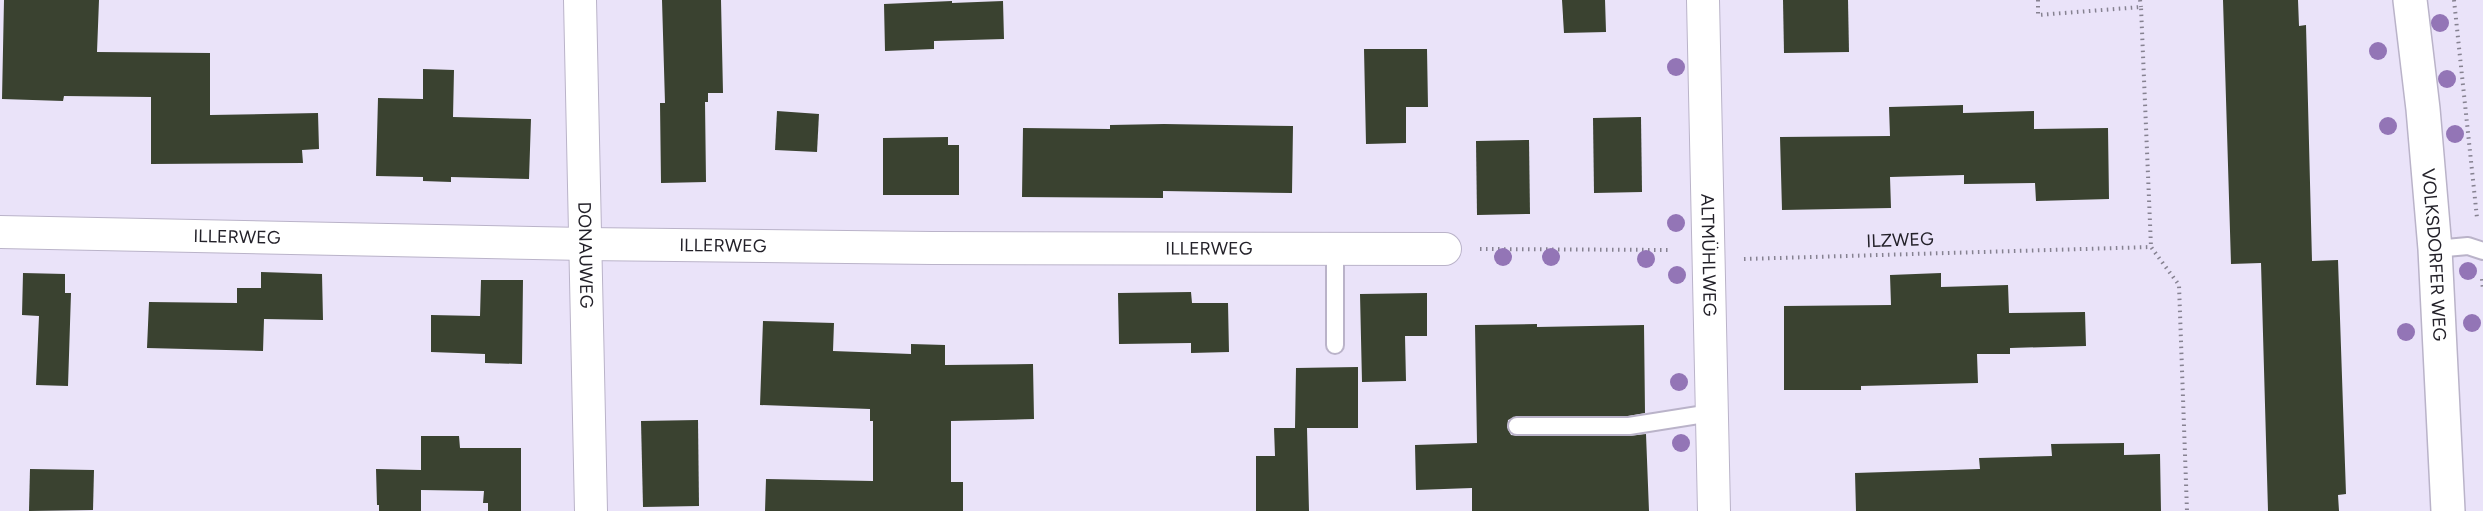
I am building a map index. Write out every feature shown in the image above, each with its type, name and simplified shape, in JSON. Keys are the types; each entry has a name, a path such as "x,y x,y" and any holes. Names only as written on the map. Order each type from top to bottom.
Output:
{"street":[{"name":"DONAUWEG","path":"580,0 591,511"},
{"name":"ALTMÜHLWEG","path":"1703,0 1714,511"},
{"name":"VOLKSDORFER WEG","path":"2410,0 2423,109 2435,249 2448,511"},
{"name":"ILLERWEG","path":"0,232 585,244 1445,249"}],"lane":[{"path":"2435,249 2468,246 2482,250"},
{"path":"1335,249 1335,345"},
{"path":"1517,426 1629,426 1711,413"}],"path":[{"path":"2038,0 2038,15 2140,8"},
{"path":"2140,0 2151,247 2179,285 2187,511"},
{"path":"2454,0 2482,250 2483,290"},
{"name":"ILZWEG","path":"1445,249 1708,255 2151,247"}],"building":[{"path":"4,0 99,0 97,52 210,53 210,115 318,113 319,149 302,150 303,163 151,164 151,97 64,96 63,101 2,99"},
{"path":"662,0 721,0 723,93 708,93 708,102 705,102 706,182 661,183 660,103 665,103"},
{"path":"1562,0 1605,0 1606,32 1564,33"},
{"path":"1783,0 1848,0 1849,52 1784,53"},
{"path":"2223,0 2298,0 2299,26 2306,25 2312,261 2338,260 2346,494 2338,495 2339,511 2268,511 2261,263 2231,264"},
{"path":"952,1 952,3 1003,1 1004,39 934,41 934,49 885,51 884,4"},
{"path":"1364,49 1427,49 1428,107 1406,107 1406,143 1366,144"},
{"path":"423,69 454,70 453,117 531,119 529,179 451,177 451,182 423,181 423,177 376,176 378,98 423,99"},
{"path":"1963,105 1963,113 2034,111 2034,129 2108,128 2109,199 2036,201 2035,183 1964,184 1964,175 1890,177 1891,208 1782,210 1780,137 1890,136 1889,107"},
{"path":"777,111 819,114 817,152 775,150"},
{"path":"1641,117 1642,192 1594,193 1593,118"},
{"path":"1110,125 1293,126 1292,193 1163,191 1163,198 1022,197 1023,128 1110,129"},
{"path":"948,137 948,145 959,145 959,195 883,195 883,138"},
{"path":"1529,140 1530,214 1477,215 1476,141"},
{"path":"261,272 322,274 323,320 264,319 263,351 147,348 149,302 237,303 237,288 261,288"},
{"path":"23,273 65,274 65,293 71,293 68,386 36,385 39,316 22,315"},
{"path":"1941,273 1941,287 2008,285 2009,313 2085,312 2086,346 2010,348 2010,354 1977,354 1978,383 1861,386 1861,390 1784,390 1784,306 1891,305 1890,275"},
{"path":"481,280 523,280 522,364 485,363 485,354 431,352 431,315 480,316"},
{"path":"1191,292 1192,303 1228,303 1229,352 1191,353 1191,343 1119,344 1118,293"},
{"path":"1427,293 1427,336 1405,336 1406,381 1362,382 1360,294"},
{"path":"763,321 834,323 833,351 911,354 911,344 945,345 945,365 1033,364 1034,419 951,421 951,482 963,482 963,511 765,511 766,479 873,481 873,421 870,421 870,409 760,405"},
{"path":"1537,324 1537,327 1644,325 1645,413 1628,416 1517,416 1508,420 1507,427 1511,435 1517,436 1646,434 1649,511 1472,511 1472,488 1416,490 1415,445 1477,443 1475,325"},
{"path":"1358,367 1358,428 1307,428 1309,511 1256,511 1256,456 1275,456 1274,428 1295,428 1296,368"},
{"path":"698,420 699,506 643,507 641,421"},
{"path":"421,436 459,436 460,448 521,448 521,511 488,511 488,503 483,503 484,491 421,490"},
{"path":"2124,443 2124,455 2160,454 2161,511 1856,511 1855,473 1980,469 1979,458 2052,456 2051,444"},
{"path":"30,469 94,470 93,510 29,511"},
{"path":"376,469 421,470 421,511 379,511"}]}
